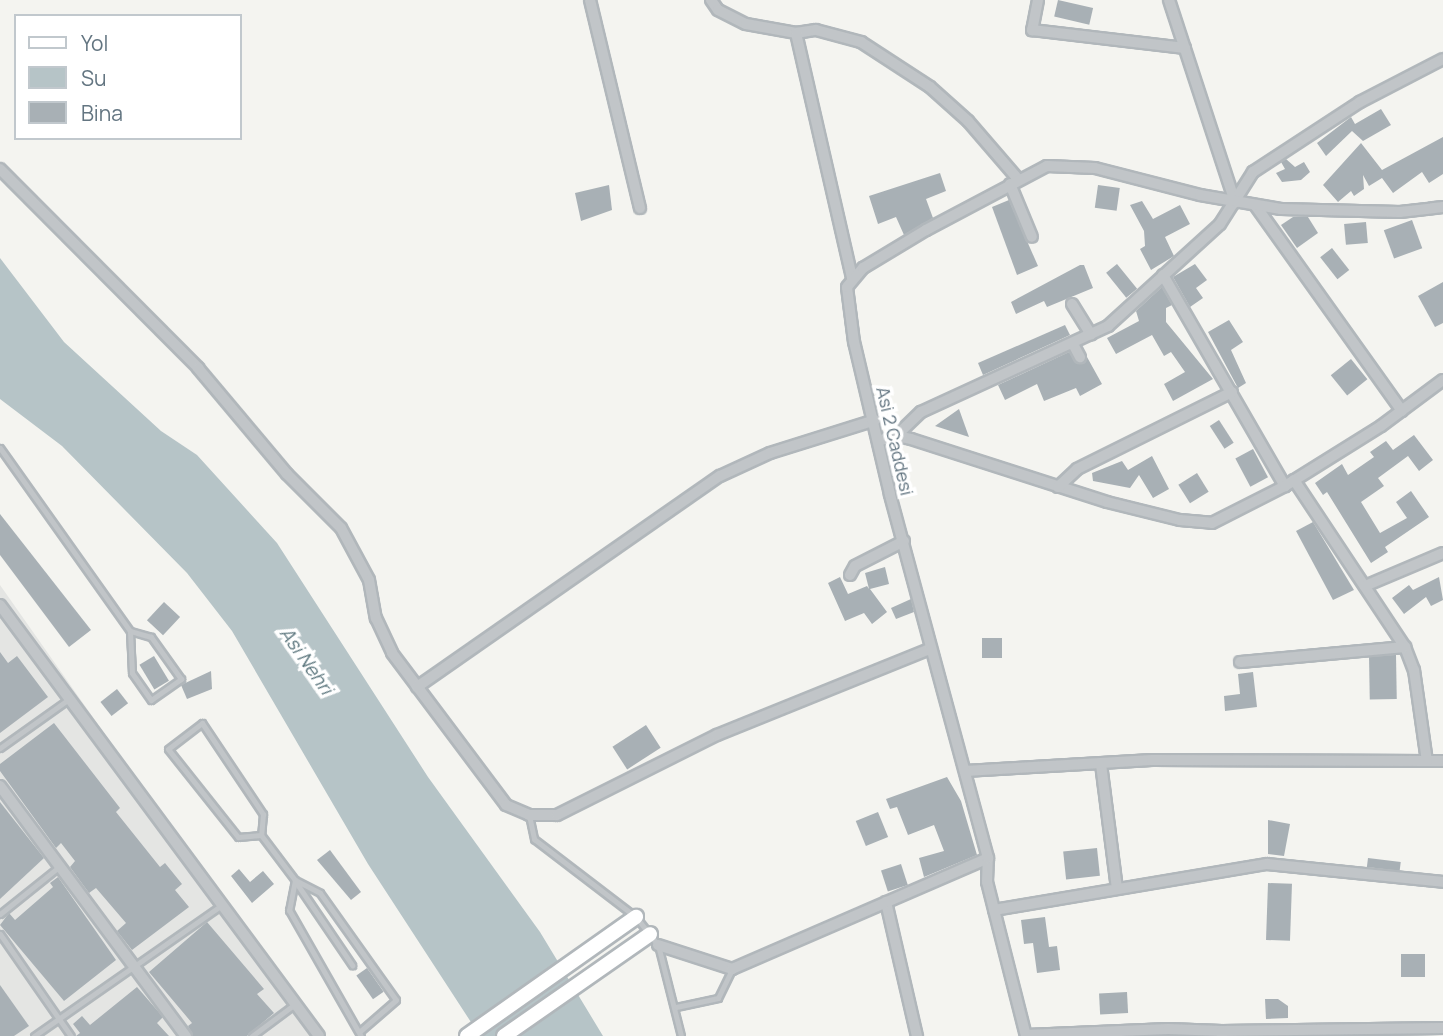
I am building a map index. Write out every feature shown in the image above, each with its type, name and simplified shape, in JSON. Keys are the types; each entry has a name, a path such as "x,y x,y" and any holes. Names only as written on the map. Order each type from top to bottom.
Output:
{"street":[{"path":"590,0 640,208"},
{"path":"711,0 718,10 746,24 796,33 816,30 861,42 930,87 968,121 1013,181 1032,237"},
{"path":"1038,0 1032,30 1185,48"},
{"path":"1169,0 1235,202"},
{"name":"Asi 2 Caddesi","path":"796,33 852,278 846,296 930,649 988,858 987,882 1026,1036"},
{"path":"881,440 896,436 921,412 1108,326 1198,246 1235,202 1253,172 1360,102 1443,59"},
{"path":"852,278 1035,169 1067,165 1255,205 1400,212 1443,207"},
{"path":"0,169 198,368 288,474 341,528 369,580 376,618 393,653 488,785 506,805 529,816 557,815 828,686 930,649"},
{"path":"1255,205 1402,411"},
{"path":"1163,275 1289,483 1365,586 1405,647 1414,670 1427,761"},
{"path":"1072,304 1091,335"},
{"path":"1073,344 1080,357"},
{"path":"896,436 1058,487 1180,520 1212,523 1289,483 1402,411 1443,380"},
{"path":"1058,487 1077,469 1233,392"},
{"path":"417,687 720,476 771,453 875,420"},
{"path":"850,575 855,566 904,541"},
{"path":"1365,586 1443,553"},
{"path":"0,604 319,1036"},
{"path":"1240,662 1405,647"},
{"path":"965,771 1101,764 1443,761"},
{"path":"1101,764 1117,889"},
{"path":"0,786 186,1036"},
{"path":"504,1036 654,940 732,969 988,858"},
{"path":"994,909 1267,864 1443,882"},
{"path":"886,902 917,1036"},
{"path":"467,1036 636,917"},
{"path":"1026,1036 1443,1028"}],"lane":[{"path":"0,449 130,631 132,673 151,700 181,679 151,637 130,631"},
{"path":"0,748 69,699"},
{"path":"261,835 238,837 168,749 202,723 263,814 261,835 352,965"},
{"path":"529,816 534,839 636,917 654,940 676,1007 681,1036"},
{"path":"0,914 60,866"},
{"path":"295,880 320,893 396,1000 360,1034 289,910 295,880"},
{"path":"34,1036 222,905"},
{"path":"0,934 71,1036"},
{"path":"676,1007 718,998 732,969"},
{"path":"252,1036 295,1004"}],"shaded area":[{"path":"0,585 317,1036 0,1036"}],"water":[{"name":"Asi Nehri","path":"0,258 64,342 161,431 197,455 277,543 428,777 540,932 603,1036 480,1036 368,864 232,631 187,573 62,446 0,399"}],"building":[{"path":"1058,0 1093,8 1089,25 1054,17"},
{"path":"1381,109 1391,125 1363,141 1352,131 1326,156 1317,143 1351,117 1355,124"},
{"path":"1443,137 1443,174 1429,183 1422,172 1393,193 1382,178 1369,186 1363,175 1364,189 1354,196 1351,191 1338,202 1323,185 1361,143 1382,170"},
{"path":"1286,159 1295,167 1304,162 1310,172 1301,180 1282,182 1276,173 1285,169 1281,162"},
{"path":"940,173 946,191 926,199 933,218 904,235 896,217 878,224 869,196"},
{"path":"609,185 612,210 581,221 575,193"},
{"path":"1098,185 1120,188 1117,211 1095,208"},
{"path":"1009,200 1038,266 1017,275 992,207"},
{"path":"1142,201 1153,219 1180,205 1190,224 1165,237 1174,256 1151,270 1140,249 1145,246 1144,231 1130,205"},
{"path":"1293,217 1308,217 1318,233 1297,248 1281,225"},
{"path":"1412,220 1422,248 1394,258 1384,230"},
{"path":"1366,222 1368,243 1346,245 1344,224"},
{"path":"1332,248 1349,270 1337,279 1320,257"},
{"path":"1117,264 1137,289 1126,298 1106,273"},
{"path":"1195,264 1207,280 1196,288 1203,298 1190,307 1173,277"},
{"path":"1084,265 1093,288 1047,307 1044,301 1016,314 1011,302"},
{"path":"1443,282 1443,323 1435,327 1418,296"},
{"path":"1162,287 1172,305 1166,308 1166,322 1213,379 1173,401 1164,384 1185,372 1171,352 1164,356 1152,335 1116,354 1107,338 1139,321 1136,311"},
{"path":"1229,320 1243,342 1231,350 1246,383 1238,388 1208,332"},
{"path":"1065,325 1070,335 983,375 978,363"},
{"path":"1069,352 1079,364 1087,357 1102,384 1080,396 1076,388 1044,401 1037,384 1005,400 998,385"},
{"path":"1351,359 1367,379 1347,396 1331,375"},
{"path":"959,409 969,437 935,426"},
{"path":"1219,420 1234,443 1224,449 1210,426"},
{"path":"1414,435 1433,460 1419,471 1408,456 1378,478 1384,486 1361,502 1380,533 1407,518 1396,502 1411,491 1429,517 1385,547 1388,552 1371,563 1327,492 1323,495 1315,483 1342,464 1348,475 1374,457 1370,452 1386,441 1393,450"},
{"path":"1253,449 1268,477 1250,487 1235,458"},
{"path":"1152,456 1169,489 1153,498 1139,475 1130,488 1093,481 1092,473 1122,461 1128,470"},
{"path":"1197,473 1209,492 1190,503 1178,485"},
{"path":"0,514 91,630 69,647 0,555"},
{"path":"1313,522 1354,590 1333,600 1296,531"},
{"path":"885,567 889,584 870,589 887,612 872,624 864,613 845,621 828,583 840,577 848,594 867,586 869,589 865,573"},
{"path":"1439,577 1443,600 1431,606 1426,597 1404,614 1392,598 1409,585 1413,590"},
{"path":"911,599 914,612 896,619 891,608"},
{"path":"164,602 180,617 163,635 147,620"},
{"path":"982,638 1002,638 1002,658 982,658"},
{"path":"0,652 8,663 17,656 48,697 0,733"},
{"path":"1369,655 1396,655 1397,699 1370,699"},
{"path":"154,656 169,681 154,690 139,665"},
{"path":"211,671 212,689 187,699 181,685"},
{"path":"1253,672 1257,707 1225,711 1224,696 1240,694 1238,674"},
{"path":"117,689 128,703 112,716 100,702"},
{"path":"54,723 120,808 116,812 160,867 165,863 182,884 175,890 189,907 132,950 117,931 126,923 96,888 89,893 70,867 75,861 61,843 56,848 0,771 0,764"},
{"path":"646,725 661,748 627,769 612,747"},
{"path":"947,777 961,801 977,855 924,877 919,858 944,851 934,825 908,835 897,807 890,809 886,799"},
{"path":"0,802 44,858 0,899"},
{"path":"878,812 888,837 866,846 856,821"},
{"path":"1268,820 1290,824 1284,856 1268,854"},
{"path":"1097,848 1100,876 1066,879 1063,852"},
{"path":"330,850 361,892 351,900 317,860"},
{"path":"1368,858 1401,862 1400,871 1367,867"},
{"path":"901,864 908,885 888,891 881,870"},
{"path":"239,869 250,882 263,871 274,884 252,903 231,876"},
{"path":"58,877 116,960 64,1001 0,925 9,913 15,920 53,887 50,883"},
{"path":"1268,883 1292,884 1290,941 1266,940"},
{"path":"1045,917 1049,947 1057,946 1060,970 1037,973 1033,943 1024,944 1021,920"},
{"path":"207,922 264,989 257,994 274,1013 247,1036 193,1036 188,1026 192,1023 149,972"},
{"path":"1401,954 1425,954 1425,977 1401,977"},
{"path":"367,968 384,992 373,999 356,975"},
{"path":"0,985 29,1026 14,1036 0,1036"},
{"path":"137,987 163,1017 157,1023 169,1036 76,1036 80,1033 73,1024 82,1016 90,1025"},
{"path":"1127,992 1128,1013 1100,1014 1099,993"},
{"path":"1265,999 1278,999 1288,1006 1288,1018 1266,1019"}]}
